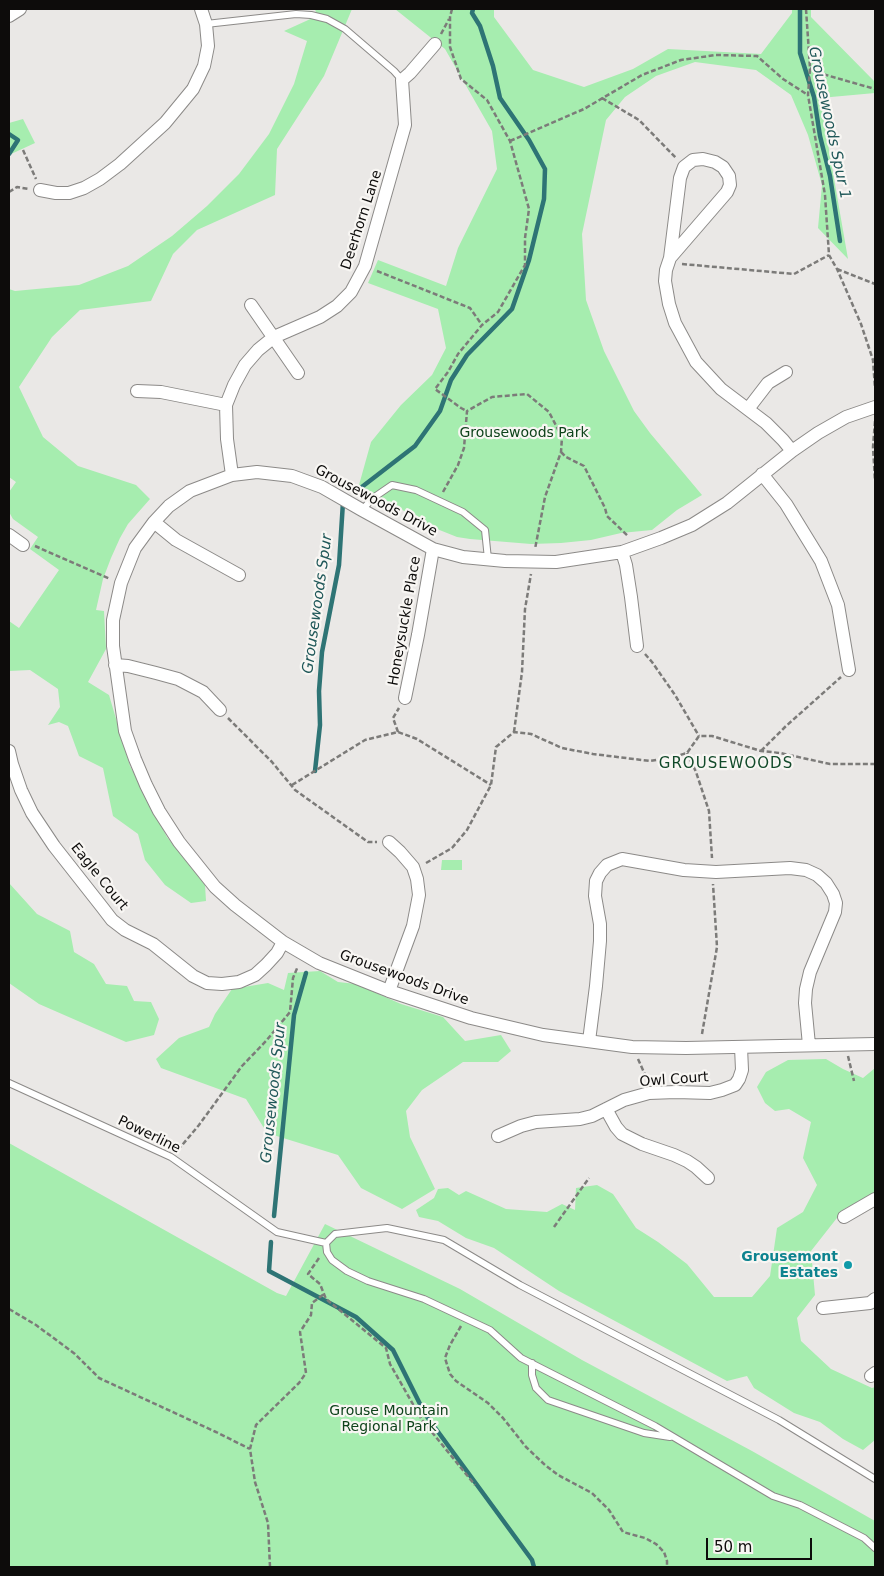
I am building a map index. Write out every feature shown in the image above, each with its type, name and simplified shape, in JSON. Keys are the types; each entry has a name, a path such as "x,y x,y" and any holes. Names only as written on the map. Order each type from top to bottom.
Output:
{"street":[{"path":"9,16 20,9"},
{"path":"40,190 69,193 84,188 120,164 165,124 193,89 204,66 208,46 206,24 201,9"},
{"path":"402,80 435,44"},
{"name":"Deerhorn Lane","path":"232,475 227,439 226,405 245,365 258,350 274,337 320,317 337,306 352,292 365,266 405,125 402,80"},
{"path":"669,261 727,192 730,185 729,176 724,167 715,162 703,159 694,160 684,167 680,178 665,281 674,323 696,362 721,389 766,423 792,450"},
{"path":"251,305 298,373"},
{"path":"748,409 768,383 786,372"},
{"path":"136,391 161,392 226,405"},
{"name":"Grousewoods Drive","path":"875,407 846,417 792,450 727,504 692,525 622,552 556,562 463,557 433,549 322,487 292,476 257,472 232,475 190,491 169,506 154,522 135,548 121,583 113,620 112,646 125,731 138,768 159,810 179,842 215,887 235,905 282,942 319,963 389,992 471,1018 543,1035 632,1047 699,1048 875,1044"},
{"path":"762,474 786,504 821,561 838,605 849,670"},
{"path":"154,522 176,540 239,575"},
{"path":"9,534 23,545"},
{"name":"Honeysuckle Place","path":"405,698 433,549"},
{"path":"622,552 630,589 637,646"},
{"path":"115,665 147,670 178,679 203,692 220,710"},
{"name":"Eagle Court","path":"9,751 21,790 32,813 54,846 112,920 125,930 153,944 193,976 208,982 222,984 239,982 255,975 277,953 282,942"},
{"path":"389,842 400,852 414,870 419,896 414,926 389,992"},
{"path":"589,1041 600,942 600,924 595,896 596,881 607,865 622,859 684,870 712,872 790,868 806,870 818,875 826,883 836,903 835,912 810,972 806,989 808,1045"},
{"name":"Owl Court","path":"498,1136 536,1122 580,1120 624,1100 654,1093 710,1093 735,1085 742,1070 741,1047"},
{"path":"606,1109 622,1134 642,1144 687,1161 708,1178"},
{"path":"844,1217 875,1199"},
{"path":"823,1308 870,1304 875,1298"}],"lane":[{"path":"206,24 296,14 327,19 345,29 402,80"},
{"path":"362,510 373,498 392,485 416,490 463,512 485,530 488,559"},
{"name":"Powerline","path":"9,1083 171,1157 277,1232 326,1246"},
{"path":"875,1479 779,1420 520,1285 444,1240 387,1228 335,1234 326,1246 332,1260 347,1271 361,1278 424,1299 490,1330 521,1358 655,1426 773,1496 808,1509 864,1538 875,1548"},
{"path":"532,1363 532,1375 536,1388 548,1400 644,1433 674,1438"}],"path":[{"path":"452,9 450,17 450,47 462,79 487,100 510,141 529,209 525,238 525,265 498,312 482,325 458,354 448,372 435,389 467,411"},
{"path":"806,9 809,69 807,90 825,195 829,255 861,324 873,360 875,388"},
{"path":"435,44 450,17"},
{"path":"510,141 584,109 642,75 681,60 716,54 756,56 783,79 808,95"},
{"path":"809,69 875,89"},
{"path":"602,98 639,120 684,167"},
{"path":"23,150 40,190"},
{"path":"9,192 17,187 40,190"},
{"path":"669,261 794,274 829,255"},
{"path":"365,266 470,308 482,325"},
{"path":"837,269 875,284"},
{"path":"414,870 452,848 467,830 491,785 496,746 514,732 522,672 525,609 544,497 562,452 562,438 549,412 527,394 492,397 467,411"},
{"path":"438,499 458,465 464,448 467,411"},
{"path":"875,421 873,447 875,481"},
{"path":"562,452 566,457 584,466 608,516 639,546"},
{"path":"23,545 34,546 121,583"},
{"path":"637,646 652,662 700,736"},
{"path":"765,750 775,737 849,670"},
{"path":"398,732 393,718 405,698"},
{"path":"220,710 272,762 295,790 368,842 389,842"},
{"path":"292,785 365,740 398,732 417,740 491,785"},
{"path":"514,732 531,734 562,748 650,761 687,753 700,736"},
{"path":"700,736 712,736 761,752 765,750 830,764 875,764"},
{"path":"687,753 696,772 708,811 718,947 699,1048"},
{"path":"171,1157 199,1125 242,1066 290,1012 293,978 303,954"},
{"path":"845,1045 854,1081"},
{"path":"632,1047 654,1093"},
{"path":"554,1227 589,1178"},
{"path":"326,1246 308,1274 320,1284 326,1299 386,1348 390,1364 422,1420 475,1485"},
{"path":"270,1567 268,1524 255,1482 250,1449 256,1425 299,1383 306,1373 300,1332 311,1315 312,1303 324,1294"},
{"path":"9,1309 36,1325 75,1354 99,1378 250,1449"},
{"path":"466,1318 445,1358 450,1374 456,1381 488,1403 545,1466 592,1493 600,1500 623,1532 645,1538 656,1544 664,1552 667,1567"}],"green space":[{"path":"315,9 352,9 324,76 277,149 275,195 197,230 173,254 151,301 80,310 52,337 19,387 43,437 78,466 136,485 150,499 128,524 103,579 96,610 104,611 106,649 88,682 109,695 130,766 167,837 205,885 206,901 191,903 165,885 145,860 138,834 113,816 103,768 79,756 68,726 59,722 48,725 60,707 58,689 30,670 9,671 9,621 19,628 59,570 30,549 38,537 13,519 9,512 9,492 16,482 9,477 9,289 15,291 79,285 128,266 172,236 207,206 239,174 269,134 294,84 307,41 284,31 317,16"},
{"name":"Grousewoods Park","path":"395,9 494,9 494,17 533,70 584,87 633,69 668,49 761,54 792,13 792,9 811,9 811,17 875,82 875,93 820,98 848,259 818,228 822,185 808,135 791,95 756,70 695,62 656,76 625,97 606,120 582,234 586,300 604,351 634,411 702,495 677,510 652,530 561,543 531,544 470,539 457,537 432,527 359,485 371,442 401,405 432,375 446,348 438,309 368,283 378,260 446,286 458,248 497,169 492,131 445,49"},
{"path":"23,119 35,143 9,155 9,123"},
{"path":"442,860 462,860 462,870 441,870"},
{"path":"9,883 37,914 70,931 74,952 94,964 106,984 127,986 134,1001 151,1002 159,1019 154,1035 126,1042 39,1004 9,983"},
{"path":"320,971 338,982 356,984 401,1004 443,1017 465,1041 501,1035 511,1051 498,1062 463,1062 422,1090 406,1111 410,1137 435,1189 402,1209 361,1188 338,1155 267,1133 246,1099 161,1068 156,1059 179,1038 209,1027 215,1014 232,989 268,983 284,990 288,973"},
{"path":"826,1059 863,1078 875,1068 875,1195 844,1209 811,1251 815,1295 797,1318 801,1341 831,1369 872,1388 875,1387 875,1440 863,1450 843,1439 820,1422 794,1413 754,1388 747,1376 727,1381 559,1291 494,1248 466,1238 438,1221 419,1217 416,1210 434,1198 438,1189 448,1188 459,1195 466,1191 506,1209 547,1212 562,1204 575,1210 576,1188 597,1185 613,1194 636,1228 687,1264 714,1297 752,1297 770,1276 777,1228 803,1212 817,1185 803,1158 811,1122 789,1109 775,1111 765,1103 757,1087 766,1072 788,1060"},
{"name":"Grouse Mountain Regional Park","path":"9,1143 277,1293 286,1296 325,1224 460,1289 582,1360 752,1451 875,1521 875,1567 9,1567"}],"waterway":[{"name":"Grousewoods Spur","path":"354,493 415,446 440,411 451,380 467,355 512,309 529,260 544,199 545,169 529,140 500,98 493,66 480,26 472,13 473,9"},
{"name":"Grousewoods Spur 1","path":"800,9 800,53 814,97 820,136 830,176 840,241"},
{"path":"9,134 18,140 9,154"},
{"name":"Grousewoods Spur","path":"315,771 320,725 319,691 322,652 339,565 343,502"},
{"name":"Grousewoods Spur","path":"274,1216 294,1015 306,973"},
{"name":"Grousewoods Spur","path":"271,1242 269,1271 356,1317 393,1350 425,1414 532,1560 534,1567"}],"place":[{"name":"Grousemont Estates","path":"848,1265"}],"district":[{"name":"GROUSEWOODS","path":"726,764"}]}
